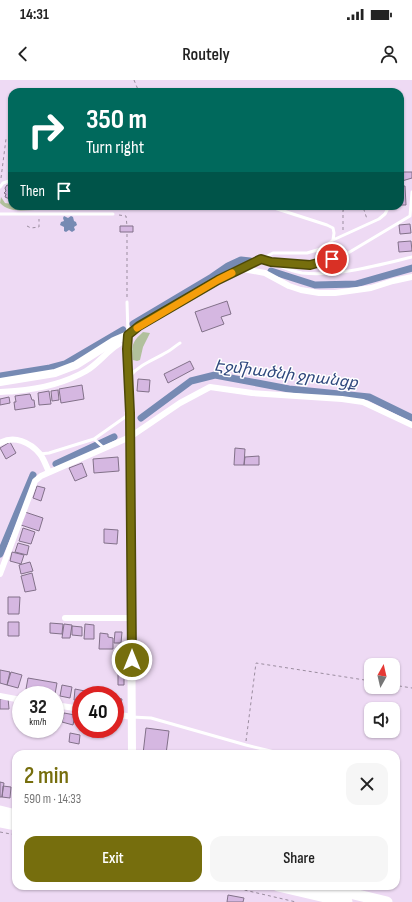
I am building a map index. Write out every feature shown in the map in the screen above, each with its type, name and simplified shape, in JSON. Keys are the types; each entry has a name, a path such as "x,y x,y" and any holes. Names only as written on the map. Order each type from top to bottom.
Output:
{"highway":[{"path":"0,811 12,814"},
{"path":"0,822 12,824"},
{"path":"295,890 347,902"},
{"path":"338,890 387,902"}],"street":[{"path":"0,392 35,388 68,379 88,370 108,351 119,345 139,326 218,280 243,268 265,273 289,286 301,290 319,293 335,293 371,288 412,277"},
{"path":"0,382 55,373 119,345 128,335"},
{"path":"119,345 128,377 130,413 132,750"},
{"path":"0,574 35,481 40,476 103,447 130,437 180,403 210,387 252,393 342,399 363,402 412,425"},
{"path":"0,444 7,439 16,439 28,444 40,454 49,472"},
{"path":"65,618 132,618"},
{"path":"0,696 12,698"},
{"path":"124,716 132,717"}],"lane":[{"path":"0,187 3,183 8,181"},
{"path":"271,262 310,265 343,256 410,216 412,192"},
{"path":"280,210 333,228 333,240"},
{"path":"243,268 273,253 314,252 324,248 333,240 369,224 385,214 387,210"},
{"path":"0,214 112,214"},
{"path":"261,259 300,273 320,274 369,267 412,257"},
{"path":"127,301 128,335"},
{"path":"128,377 135,369 168,352 180,343"},
{"path":"40,454 50,454 94,440 130,413"},
{"path":"94,440 103,447"},
{"path":"132,717 151,718 267,750"}],"path":[{"path":"3,183 1,178 6,139"},
{"path":"343,210 344,235"},
{"path":"364,210 369,224"},
{"path":"27,226 31,228 39,227 39,214"},
{"path":"112,214 126,216 127,226"},
{"path":"127,232 127,301"},
{"path":"245,750 256,663 364,680"},
{"path":"400,686 412,688"},
{"path":"0,832 12,834"},
{"path":"245,890 296,902"}],"green space":[{"path":"1,197 5,203 8,203 8,208 4,206 0,203"},
{"path":"143,332 150,333 143,347 140,360 133,360 133,344"}],"water":[{"path":"64,216 68,218 71,216 73,217 74,221 76,222 77,225 74,227 75,230 72,232 69,230 66,232 64,231 64,227 60,225 61,222 64,221"}],"building":[{"path":"404,172 412,172 412,178 404,180"},
{"path":"7,185 8,198 5,197 6,194 4,193"},
{"path":"404,186 405,186 406,205 404,205"},
{"path":"410,224 411,233 400,234 399,225"},
{"path":"120,226 133,226 133,232 120,232"},
{"path":"411,241 412,251 399,252 398,242"},
{"path":"227,301 231,314 221,317 224,324 202,332 195,312"},
{"path":"190,361 194,369 168,383 164,374"},
{"path":"138,379 150,380 149,392 137,391"},
{"path":"82,385 84,399 61,403 59,389"},
{"path":"58,390 59,400 52,401 51,391"},
{"path":"49,391 51,404 39,405 38,393"},
{"path":"30,394 32,400 34,400 35,407 15,410 15,396"},
{"path":"9,397 10,403 0,405 0,399"},
{"path":"10,442 16,453 6,459 0,448"},
{"path":"235,448 245,449 244,465 234,465"},
{"path":"259,456 259,465 244,465 245,457"},
{"path":"118,457 119,471 94,473 93,459"},
{"path":"82,463 87,476 75,481 69,468"},
{"path":"37,486 45,488 41,501 33,498"},
{"path":"25,512 43,518 39,531 21,525"},
{"path":"23,528 35,532 31,544 19,541"},
{"path":"104,529 118,530 117,544 104,543"},
{"path":"18,543 29,546 27,555 15,552"},
{"path":"12,552 24,555 21,564 10,561"},
{"path":"30,562 33,571 21,574 19,565"},
{"path":"32,573 36,590 25,592 21,576"},
{"path":"8,597 20,597 19,614 8,614"},
{"path":"8,622 19,622 19,636 8,636"},
{"path":"50,623 63,624 62,634 50,633"},
{"path":"64,624 72,625 70,638 62,638"},
{"path":"85,624 94,625 94,639 84,639"},
{"path":"72,626 82,627 82,636 72,635"},
{"path":"115,632 122,632 121,643 114,643"},
{"path":"100,633 108,634 108,637 113,638 113,649 99,649"},
{"path":"118,657 124,657 124,685 118,685"},
{"path":"0,670 10,672 7,685 0,683"},
{"path":"11,672 22,675 19,686 7,685"},
{"path":"28,678 57,683 56,686 27,686"},
{"path":"62,685 72,687 70,698 64,697 64,686"},
{"path":"8,698 9,709 0,709 0,699"},
{"path":"64,713 72,714 72,725 64,723"},
{"path":"146,728 169,731 167,750 143,750"},
{"path":"70,733 72,733 72,738 80,738 79,744 69,742"},
{"path":"0,782 4,783 2,797 0,797"},
{"path":"3,786 11,787 10,798 2,797"},
{"path":"228,895 244,898 243,902 227,902"}],"waterway":[{"path":"133,324 228,266 241,260 250,261"},
{"path":"271,271 315,285 356,284 412,268"},
{"path":"0,376 50,368 65,364 123,330"},
{"name":"Էջմիածնի ջրանցք","path":"141,418 191,381 215,375 289,389 369,397 412,418"},
{"name":"Էջմիածնի ջրանցք","path":"56,464 114,437"},
{"name":"Էջմիածնի ջրանցք","path":"0,554 33,475"}],"slow traffic":[{"path":"137,328 232,273"}],"route":[{"path":"132,660 128,335 139,326 218,280 261,259 271,262 310,265 332,259"}]}
